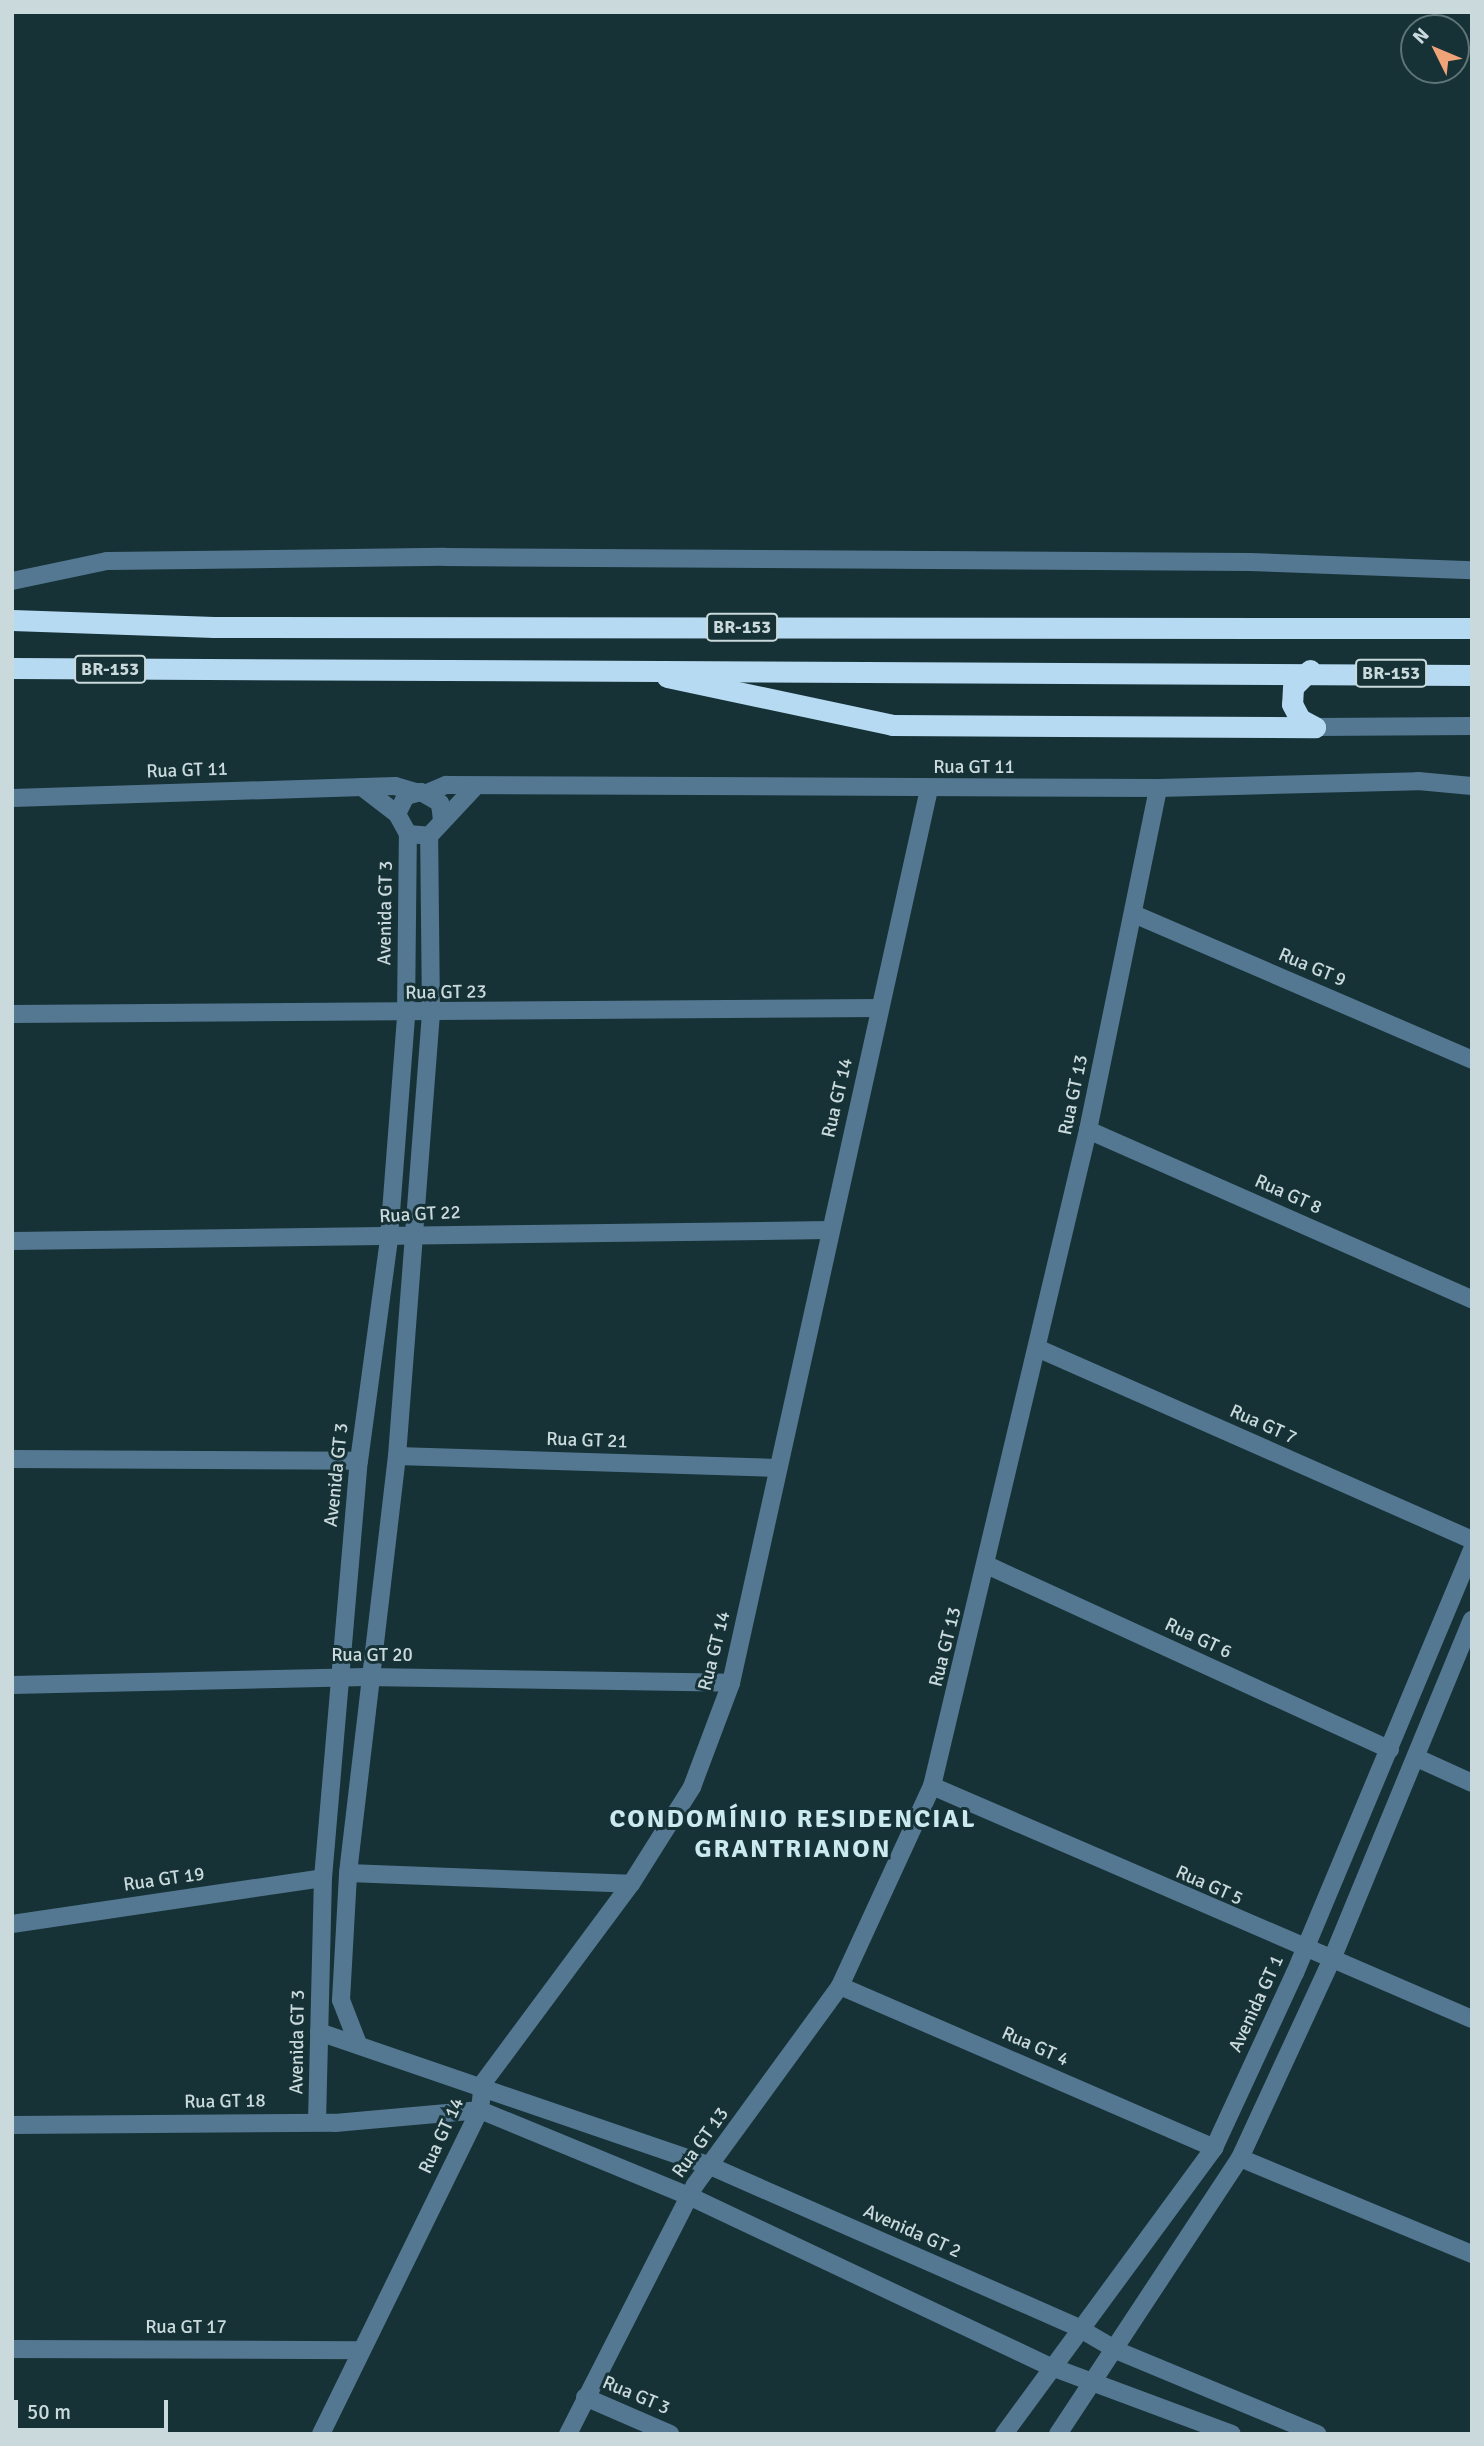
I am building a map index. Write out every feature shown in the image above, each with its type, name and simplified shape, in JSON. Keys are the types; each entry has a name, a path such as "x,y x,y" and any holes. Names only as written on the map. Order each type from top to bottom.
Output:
{"highway":[{"name":"BR-153","path":"12,620 214,626 1472,628"},
{"name":"BR-153","path":"12,668 1310,670 1472,675"},
{"path":"649,670 892,725 1315,727"},
{"path":"1310,670 1293,687 1292,704 1300,719 1315,727"}],"street":[{"path":"12,581 107,562 445,557 1250,562 1472,570"},
{"path":"1315,727 1472,726"},
{"name":"Rua GT 11","path":"12,797 362,787 421,792 446,785 1158,789 1418,781 1472,786"},
{"path":"358,2044 341,2000 348,1873 366,1676 397,1456 431,1013 429,836 476,786"},
{"path":"362,787 397,814 408,834 429,836"},
{"name":"Rua GT 14","path":"321,2434 359,2350 481,2110 483,2084 631,1884 692,1787 731,1683 929,789"},
{"name":"Rua GT 13","path":"568,2434 689,2196 708,2165 840,1986 932,1786 989,1566 1088,1130 1136,915 1158,789"},
{"path":"397,814 421,792 440,803 442,820"},
{"name":"Avenida GT 3","path":"317,2122 323,1878 338,1677 359,1461 389,1238 406,1015 408,834"},
{"name":"Rua GT 9","path":"1136,915 1472,1060"},
{"name":"Rua GT 23","path":"12,1014 406,1015 880,1007"},
{"name":"Rua GT 8","path":"1088,1130 1472,1300"},
{"name":"Rua GT 22","path":"12,1241 830,1230"},
{"name":"Rua GT 7","path":"1037,1348 1472,1540"},
{"name":"Rua GT 21","path":"397,1456 777,1468"},
{"path":"12,1460 359,1461"},
{"name":"Avenida GT 1","path":"1004,2434 1077,2327 1214,2148 1304,1951 1472,1549"},
{"name":"Rua GT 6","path":"989,1566 1390,1750"},
{"path":"1058,2434 1118,2351 1240,2158 1332,1959 1472,1620"},
{"name":"Rua GT 20","path":"12,1685 366,1676 731,1683"},
{"path":"1417,1758 1472,1783"},
{"name":"Rua GT 5","path":"932,1786 1304,1951 1332,1959 1472,2019"},
{"path":"348,1873 631,1884"},
{"name":"Rua GT 19","path":"12,1924 323,1878"},
{"name":"Rua GT 4","path":"840,1986 1214,2148"},
{"name":"Avenida GT 2","path":"319,2032 483,2084 708,2165 1077,2327 1118,2351 1317,2434"},
{"path":"481,2110 689,2196 1049,2366 1097,2379 1232,2434"},
{"name":"Rua GT 18","path":"12,2125 317,2122 481,2110"},
{"path":"1240,2158 1472,2254"},
{"name":"Rua GT 17","path":"12,2349 359,2350"},
{"name":"Rua GT 3","path":"585,2397 670,2434"}],"district":[{"name":"CONDOMÍNIO RESIDENCIAL GRANTRIANON","path":"793,1835"}]}
